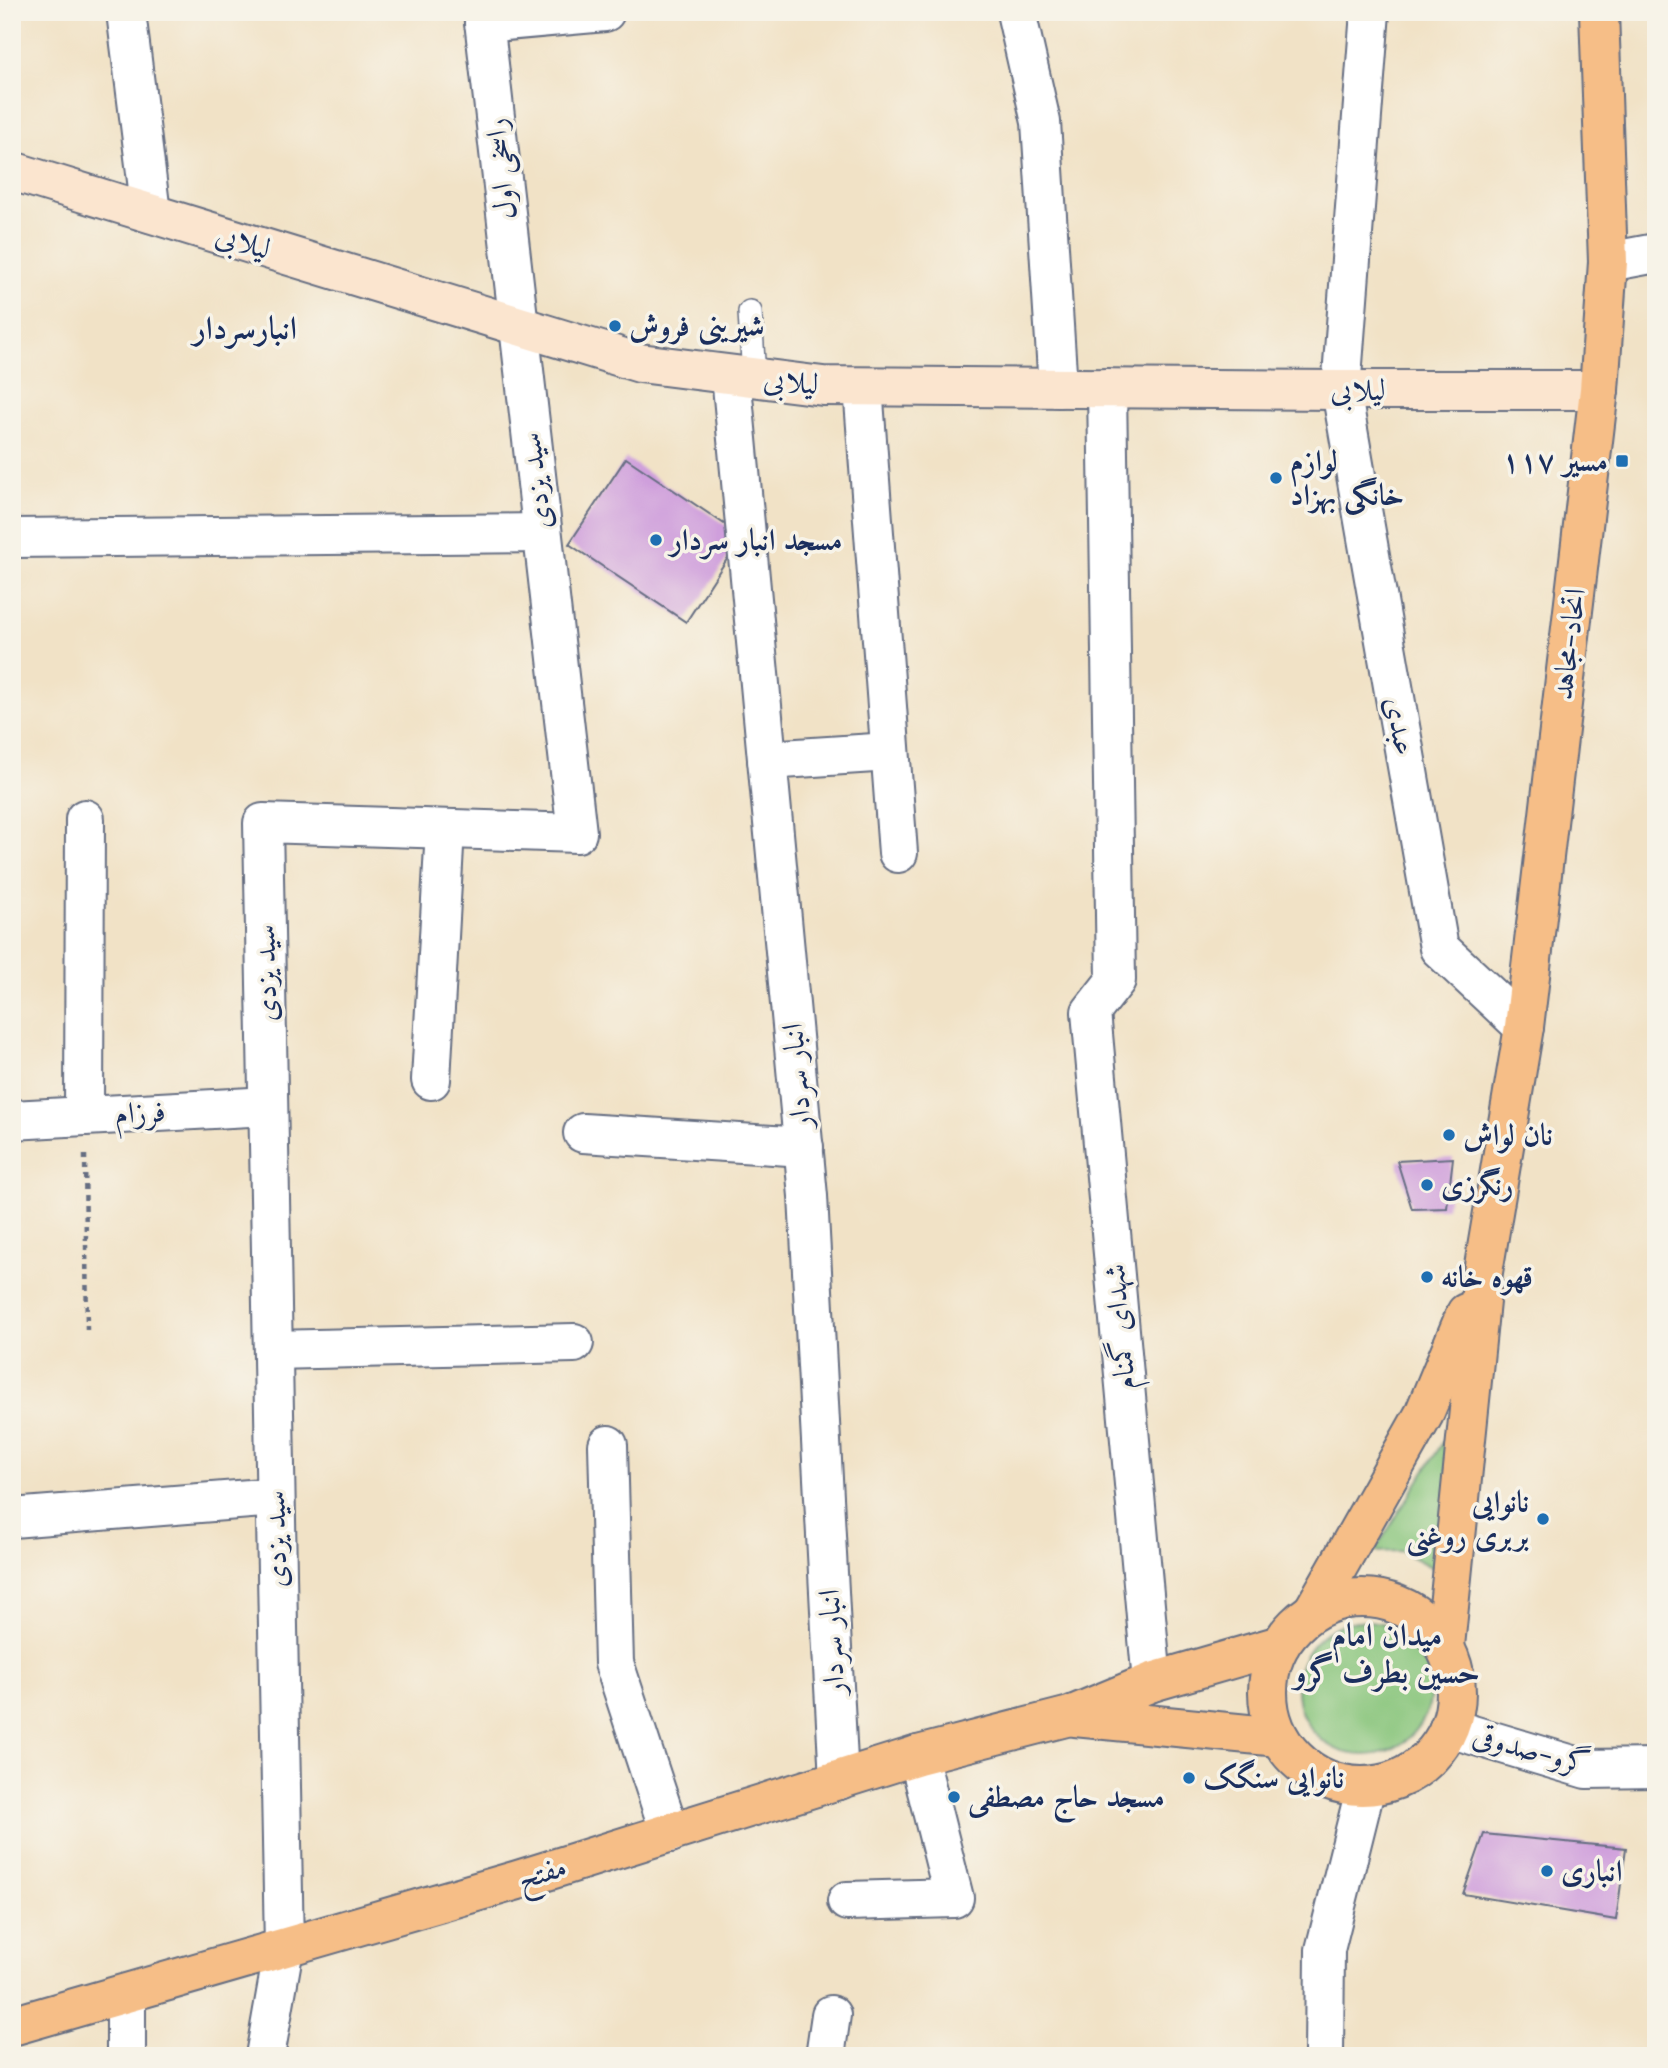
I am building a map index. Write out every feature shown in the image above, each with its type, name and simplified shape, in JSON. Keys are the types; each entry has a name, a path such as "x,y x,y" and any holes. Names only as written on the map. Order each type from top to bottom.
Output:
{"main road":[{"name":"اتحاد-مجاهد","path":"1483,1272 1524,1027 1599,390 1608,262 1595,14"},
{"name":"لیلابی","path":"12,171 640,363 823,386 1599,390"},
{"path":"1313,1611 1424,1414 1483,1272"},
{"path":"1445,1646 1483,1272"},
{"path":"1371,1597 1401,1605 1426,1622 1445,1646 1454,1672 1456,1700 1450,1728 1436,1750 1417,1769 1393,1781 1366,1786 1340,1784 1316,1774 1295,1758 1279,1737 1268,1707 1269,1675 1280,1645 1294,1626 1313,1611 1341,1600 1371,1597"},
{"path":"1070,1716 1152,1682 1280,1645"},
{"path":"1070,1716 1279,1737"},
{"name":"مفتح","path":"12,2026 518,1880 918,1755 1070,1716"}],"street":[{"path":"126,12 151,214"},
{"path":"1016,12 1041,122 1058,388"},
{"name":"عبدی","path":"1370,12 1341,390 1439,948 1524,1027"},
{"path":"484,18 583,13"},
{"name":"راسخی اول","path":"484,18 518,326"},
{"path":"1608,262 1656,253"},
{"name":"سید یزدی","path":"265,2056 284,1948 263,823 578,833 518,326"},
{"name":"انبار سردار","path":"742,376 767,760 809,1210 839,1780"},
{"path":"863,387 898,853"},
{"name":"شهدای گمنام","path":"1107,387 1116,980 1091,1012 1152,1682"},
{"path":"12,538 542,533"},
{"path":"767,760 890,752"},
{"path":"84,1116 85,819"},
{"path":"431,1080 445,829"},
{"name":"فرزام","path":"12,1120 268,1106"},
{"path":"583,1133 804,1147"},
{"path":"273,1350 574,1343"},
{"path":"608,1445 614,1663 670,1833"},
{"path":"12,1518 275,1497"},
{"name":"گرو-صدوقی","path":"1450,1728 1586,1769 1656,1768"},
{"path":"847,1901 954,1898 918,1755"},
{"path":"1324,2056 1325,1950 1366,1786"},
{"path":"126,1994 126,2056"},
{"path":"825,2056 831,2015"}],"lane":[{"path":"742,376 750,312"}],"path":[{"path":"84,1116 87,1332"}],"green space":[{"path":"1455,1423 1446,1575 1401,1551 1374,1552"},
{"path":"1364,1621 1390,1626 1411,1641 1426,1662 1431,1688 1426,1714 1411,1735 1390,1750 1364,1755 1338,1750 1317,1735 1302,1714 1297,1688 1302,1662 1317,1641 1338,1626"}],"building":[{"name":"مسجد انبار سردار","path":"626,458 742,536 686,622 569,544"},
{"name":"رنگرزی","path":"1453,1158 1447,1208 1412,1209 1397,1161"},
{"name":"انباری","path":"1484,1834 1626,1848 1616,1920 1463,1894"}],"place":[{"name":"شیرینی فروش","path":"615,326"},
{"name":"مسیر ۱۱۷","path":"1622,461"},
{"name":"لوازم خانگی بهزاد","path":"1276,478"},
{"name":"مسجد انبار سردار","path":"656,540"},
{"name":"نان لواش","path":"1449,1135"},
{"name":"رنگرزی","path":"1427,1185"},
{"name":"قهوه خانه","path":"1427,1277"},
{"name":"نانوایی بربری روغنی","path":"1543,1519"},
{"name":"نانوایی سنگک","path":"1189,1778"},
{"name":"مسجد حاج مصطفی","path":"954,1797"},
{"name":"انباری","path":"1547,1871"}],"district":[{"name":"انبارسردار","path":"245,329"},
{"name":"میدان امام حسین بطرف گرو","path":"1387,1654"}]}
